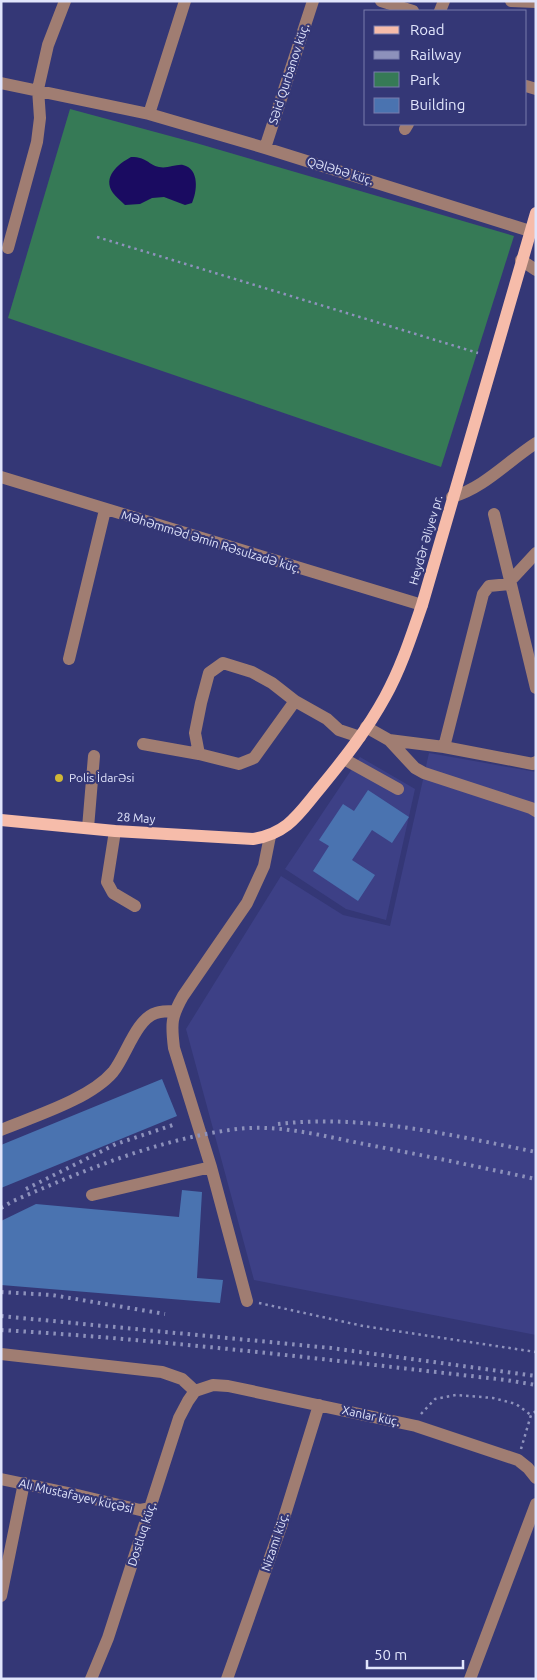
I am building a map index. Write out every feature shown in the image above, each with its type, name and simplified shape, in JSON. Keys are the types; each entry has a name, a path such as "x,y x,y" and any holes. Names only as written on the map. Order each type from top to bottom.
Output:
{"main road":[{"name":"Heydər Əliyev pr.","path":"270,836 290,824 344,759 384,698 407,649 422,605 452,496 536,213"},
{"name":"28 May","path":"1,820 115,831 226,838 253,839 270,836"}],"street":[{"path":"8,248 37,142 40,118 38,89 48,45 65,1"},
{"path":"149,114 185,1"},
{"name":"Səid Qurbanov küç.","path":"265,148 313,1"},
{"path":"381,1 410,10"},
{"path":"512,1 536,2"},
{"name":"Qələbə küç.","path":"1,83 38,89 149,114 265,148 530,231"},
{"path":"522,260 536,270"},
{"path":"452,496 474,488 536,443"},
{"name":"Məhəmməd Əmin Rəsulzadə küç.","path":"1,477 422,605"},
{"path":"69,659 105,510"},
{"path":"494,514 536,688"},
{"path":"510,584 511,580 536,553"},
{"path":"444,747 484,594 489,586 510,584"},
{"path":"199,754 195,733 201,703 209,673 223,663 252,672 272,683 295,701 327,720 339,730 363,732 389,740 444,747 533,764 536,762"},
{"path":"143,744 199,754 240,764 254,758 295,701"},
{"path":"389,740 415,768 424,773 531,808 536,812"},
{"path":"88,828 94,756"},
{"path":"344,759 398,789"},
{"path":"115,831 107,882 113,893 135,906"},
{"path":"247,1300 211,1168 174,1048 171,1027 175,1011 248,902 264,866 270,836"},
{"path":"1,1130 88,1093 103,1083 115,1070 143,1022 154,1013 175,1011"},
{"path":"92,1195 211,1168"},
{"path":"1,1354 162,1372 182,1379 195,1391"},
{"name":"Xanlar küç.","path":"195,1391 213,1385 228,1386 416,1426 518,1460 536,1478"},
{"name":"Dostluq küç.","path":"91,1679 108,1638 180,1418 195,1391"},
{"name":"Nizami küç.","path":"227,1679 282,1521 319,1405"},
{"name":"Alı Mustafayev küçəsi","path":"1,1479 140,1510 151,1508"},
{"path":"1,1596 24,1483"},
{"path":"470,1679 536,1504"}],"path":[{"path":"96,237 478,353"},
{"path":"247,1300 363,1326 536,1352"},
{"path":"416,1426 421,1413 435,1400 456,1395 493,1398 516,1404 531,1415"},
{"path":"518,1460 531,1415 536,1411"}],"shaded area":[{"path":"131,157 141,158 159,167 183,165 188,167 195,176 196,181 192,203 185,205 164,197 152,198 140,204 125,205 113,193 109,182 110,176 117,167"},
{"path":"429,753 536,772 536,1335 254,1280 186,1029 281,876 343,915 390,926"},
{"path":"360,757 415,789 386,920 346,909 285,869"}],"green space":[{"path":"70,109 196,143 514,236 441,467 8,318"}],"building":[{"path":"368,790 409,817 392,843 372,830 352,860 375,875 358,901 313,871 329,846 319,840 343,804 354,811"},
{"path":"162,1079 177,1116 1,1188 1,1145"},
{"path":"182,1190 202,1192 197,1278 223,1280 220,1303 1,1285 1,1221 36,1204 179,1217"}],"railway":[{"path":"278,1124 311,1122 375,1124 440,1133 536,1152"},
{"path":"26,1189 116,1144 173,1125"},
{"path":"1,1208 67,1178 150,1148 208,1134 253,1128 285,1129 317,1134 536,1179"},
{"path":"1,1292 52,1295 165,1314"},
{"path":"1,1316 331,1348 536,1376"},
{"path":"1,1330 128,1339 506,1380 536,1385"}],"place":[{"name":"Polis İdarəsi","path":"59,778"}]}
